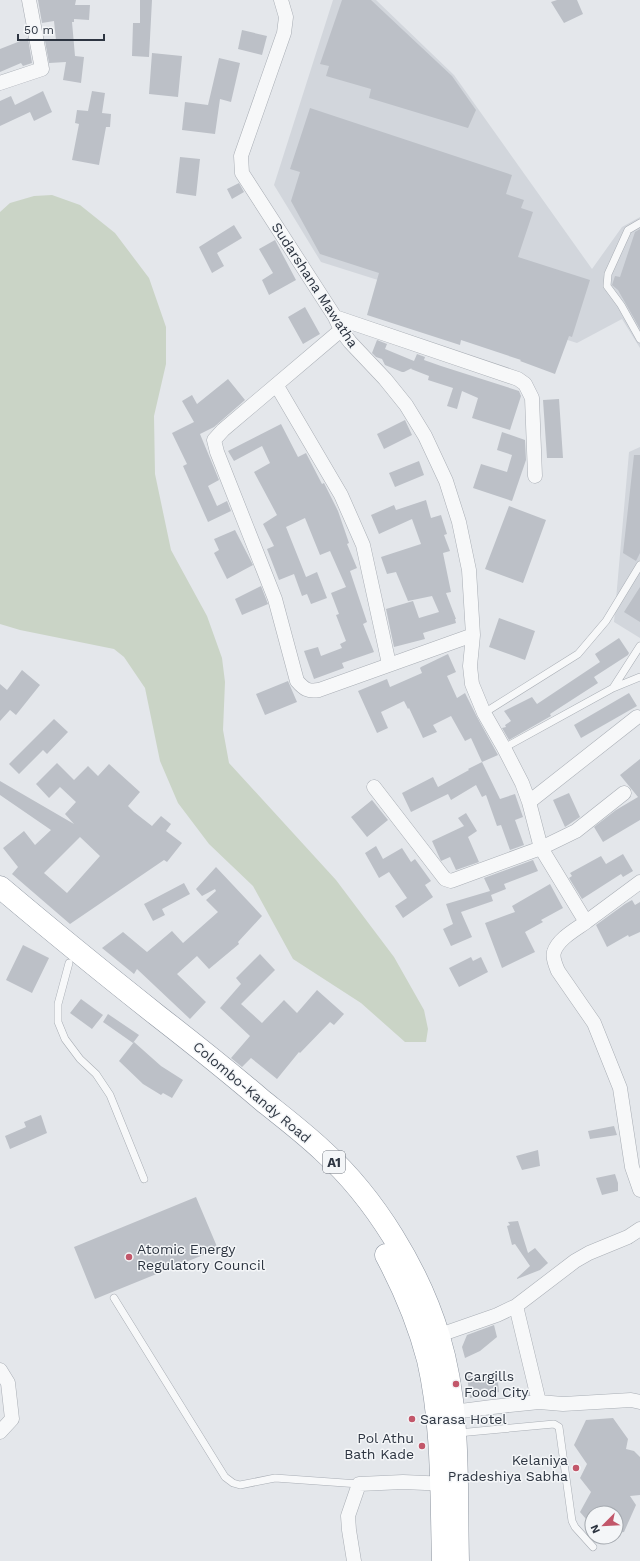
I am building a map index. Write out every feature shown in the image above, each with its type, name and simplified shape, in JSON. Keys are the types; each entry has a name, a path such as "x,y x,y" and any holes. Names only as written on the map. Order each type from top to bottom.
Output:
{"highway":[{"name":"Colombo-Kandy Road","path":"0,887 103,973 204,1052 324,1151 372,1206 394,1238 426,1301 431,1339"},
{"name":"Colombo-Kandy Road","path":"0,905 69,963 253,1109 299,1148 332,1179 360,1213 382,1248 431,1339 449,1377 446,1413 449,1484 458,1561"},
{"name":"Colombo-Kandy Road","path":"443,1561 449,1484 456,1434 446,1413"}],"street":[{"path":"0,83 42,69 29,0"},
{"name":"Sudarshana Mawatha","path":"281,0 286,17 284,33 241,156 242,173 336,317 341,330 406,405 425,436 446,481 459,522 469,570 473,635 470,666 472,684 484,713 522,783 529,802 541,848 586,922"},
{"path":"336,317 518,379 525,384 532,398 535,476"},
{"path":"341,330 277,386 223,430 214,440 217,452 275,599 297,681 304,689 309,691 319,690 473,635"},
{"path":"277,386 341,495 362,545 389,664"},
{"path":"529,802 637,718"},
{"path":"374,787 445,878 451,881 541,848 576,831 624,793"},
{"path":"640,882 568,935 559,944 554,953 558,971 594,1023 620,1088 640,1190"},
{"path":"431,1339 497,1315 516,1306 589,1253 628,1237 640,1229"},
{"path":"516,1306 539,1402"},
{"path":"0,1370 8,1384 12,1418 0,1432"},
{"path":"446,1413 539,1402 563,1404 631,1400 640,1402"},
{"path":"354,1561 349,1536 348,1516 350,1505 359,1484 403,1482 449,1484"}],"lane":[{"path":"640,223 628,230 608,274 607,286 621,306 640,339"},
{"path":"484,713 578,654 606,621 640,565"},
{"path":"613,688 640,646"},
{"path":"504,748 613,688 640,677"},
{"path":"69,963 58,1004 58,1022 65,1039 80,1059 96,1074 110,1095 144,1179"},
{"path":"114,1298 225,1477 232,1483 240,1485 275,1478 359,1484"},
{"path":"456,1434 554,1424 559,1427 572,1521 575,1527 593,1547"}],"shaded area":[{"path":"333,0 376,0 454,75 592,269 622,227 640,217 640,348 622,319 577,343 321,262 274,185"},
{"path":"640,447 640,638 614,622 629,452"}],"green space":[{"path":"52,195 80,205 115,233 149,278 166,327 166,364 154,416 155,474 171,550 207,616 222,658 225,682 223,730 229,763 336,880 394,957 424,1010 428,1029 426,1042 405,1042 361,1003 293,959 253,886 209,844 178,803 160,761 145,688 124,657 114,649 20,630 0,624 0,212 10,203 34,196"}],"building":[{"path":"38,0 76,0 75,5 90,5 89,20 74,19 74,22 72,22 75,56 84,57 81,83 63,80 66,62 49,63 45,41 56,40 54,21 42,23"},
{"path":"140,0 152,0 149,57 132,56 133,23 140,23"},
{"path":"342,0 371,0 452,76 476,110 468,128 369,98 371,89 326,76 329,66 320,64"},
{"path":"557,0 577,0 583,14 564,23 551,2"},
{"path":"242,30 267,36 262,55 238,49"},
{"path":"28,38 32,63 23,66 21,63 0,72 0,49"},
{"path":"152,53 182,56 178,97 149,94"},
{"path":"219,58 240,63 231,102 220,99 215,134 182,130 185,102 208,105"},
{"path":"43,91 52,112 34,121 30,112 0,126 0,101 11,96 15,105"},
{"path":"92,91 105,93 102,113 111,114 110,127 106,127 99,165 72,160 79,124 75,123 77,110 88,111"},
{"path":"310,108 512,175 506,194 524,200 521,208 533,212 518,257 590,280 572,337 569,336 555,374 520,361 521,360 461,340 460,345 367,315 379,273 320,254 291,201 300,172 290,169"},
{"path":"180,157 200,159 196,196 176,193"},
{"path":"239,183 244,192 232,199 227,189"},
{"path":"234,225 242,238 217,253 224,266 212,273 199,247"},
{"path":"640,229 640,329 618,290 612,285 615,276 620,277 635,232"},
{"path":"275,240 296,280 269,295 262,280 273,273 259,249"},
{"path":"305,307 320,334 303,344 288,317"},
{"path":"377,340 387,344 385,349 414,361 417,354 425,357 424,360 519,391 521,396 510,430 472,418 478,398 462,391 457,409 447,406 453,388 428,380 429,376 411,369 412,368 402,372 385,365 382,359 376,357 372,353"},
{"path":"228,379 245,400 214,427 200,434 219,480 208,486 217,506 227,501 231,511 208,522 183,466 187,464 172,433 194,422 182,401 192,395 197,404"},
{"path":"559,399 563,458 547,458 543,400"},
{"path":"405,420 412,435 384,449 377,434"},
{"path":"281,424 298,457 306,453 322,484 324,483 338,511 349,543 347,544 357,568 350,571 367,622 363,624 374,652 342,663 344,668 314,679 304,651 318,647 321,656 342,648 340,644 346,641 336,615 339,614 331,593 346,587 330,551 320,555 305,518 286,527 306,577 317,572 327,598 311,604 307,594 302,596 294,574 279,580 267,549 274,546 263,524 277,515 254,472 270,463 262,446 234,461 228,451"},
{"path":"502,432 525,440 526,460 512,501 473,488 481,464 507,472 512,455 497,450"},
{"path":"634,455 640,455 640,553 636,561 623,553"},
{"path":"419,461 424,475 395,487 389,473"},
{"path":"426,500 431,518 441,515 447,534 444,535 450,551 443,553 451,592 446,593 456,619 456,623 423,633 425,639 394,647 386,609 413,601 419,618 439,612 432,596 408,601 396,572 387,574 381,557 421,544 412,519 379,534 371,515 394,505 396,510"},
{"path":"509,506 546,520 523,583 485,569"},
{"path":"235,530 253,565 227,579 214,553 219,550 214,539"},
{"path":"261,586 268,604 242,615 235,599"},
{"path":"640,587 640,622 624,612"},
{"path":"499,618 535,631 525,660 489,647"},
{"path":"619,638 629,653 594,677 598,683 550,714 551,716 509,740 502,728 506,727 505,725 511,721 504,711 532,697 537,704 600,662 595,654"},
{"path":"448,654 456,672 447,676 457,698 465,693 498,755 482,762 471,738 465,741 451,716 433,725 437,732 423,738 409,708 408,709 404,701 381,712 388,728 377,733 358,691 387,679 390,687 422,673 421,667"},
{"path":"22,670 40,685 16,715 10,710 0,721 0,684 7,690"},
{"path":"288,681 297,702 265,715 256,694"},
{"path":"629,693 637,706 581,738 574,725"},
{"path":"54,719 68,732 47,754 43,750 19,774 9,764"},
{"path":"640,759 640,820 603,842 594,827 616,810 638,797 620,775"},
{"path":"482,762 500,799 515,794 523,817 515,820 524,845 510,850 501,825 497,826 486,795 482,797 476,785 451,800 448,794 411,812 402,793 433,777 438,787"},
{"path":"57,763 74,780 88,766 98,776 109,764 140,792 128,806 152,826 161,816 171,824 166,831 182,843 167,862 164,860 70,924 12,874 18,867 3,848 24,831 35,845 51,830 0,795 0,781 74,824 65,814 76,802 60,787 49,798 36,784","holes":["80,837 100,856 67,893 44,873"]},
{"path":"569,793 580,817 565,827 553,800"},
{"path":"372,800 388,820 367,837 351,817"},
{"path":"466,813 477,831 468,837 479,862 456,870 450,857 441,861 432,841 464,826 458,818"},
{"path":"376,846 383,859 402,848 411,862 415,859 431,881 425,885 433,897 403,918 395,906 407,898 389,872 379,878 365,853"},
{"path":"623,854 633,871 623,877 621,874 582,899 569,878 572,876 570,873 601,856 606,864"},
{"path":"533,860 538,871 504,884 506,889 491,895 493,901 461,912 472,937 451,946 443,929 453,924 446,904 490,891 484,878"},
{"path":"216,867 262,916 238,942 239,944 209,969 197,956 177,974 206,1002 190,1019 137,969 134,974 102,948 123,932 147,952 172,931 183,943 218,912 206,900 216,891 215,889 202,896 196,889"},
{"path":"184,883 190,894 162,909 165,915 153,921 144,904"},
{"path":"550,884 563,908 541,920 543,922 525,932 535,952 502,968 485,923 515,912 512,906"},
{"path":"632,900 635,905 640,902 640,932 629,937 628,935 607,947 596,925"},
{"path":"23,945 49,958 32,993 6,980"},
{"path":"260,954 275,970 241,1004 262,1023 284,1000 297,1013 317,990 344,1014 334,1025 330,1022 300,1053 299,1052 277,1079 251,1058 242,1067 231,1058 250,1036 220,1008 241,984 236,978"},
{"path":"471,957 473,961 481,957 488,972 459,987 449,968"},
{"path":"81,999 103,1015 92,1029 70,1013"},
{"path":"108,1014 139,1035 133,1043 103,1022"},
{"path":"134,1042 161,1066 183,1080 172,1098 163,1093 161,1095 143,1084 119,1061"},
{"path":"41,1115 47,1133 10,1149 5,1136 26,1127 24,1122"},
{"path":"614,1126 617,1135 590,1139 588,1131"},
{"path":"538,1150 540,1166 522,1170 516,1156"},
{"path":"615,1174 618,1183 618,1191 602,1195 596,1178"},
{"path":"196,1197 218,1249 95,1299 74,1247"},
{"path":"518,1221 528,1253 535,1248 548,1263 540,1270 517,1279 530,1266 515,1244 512,1245 507,1226 510,1225 508,1222"},
{"path":"494,1325 497,1337 480,1351 465,1358 462,1347 467,1335"},
{"path":"497,1372 499,1392 470,1398 467,1376"},
{"path":"613,1418 628,1439 626,1449 634,1451 640,1457 640,1495 630,1496 636,1505 624,1532 624,1505 584,1505 584,1517 580,1512 591,1492 580,1478 587,1464 574,1445 586,1420"}],"place":[{"name":"Atomic Energy Regulatory Council","path":"129,1257"},
{"name":"Cargills Food City","path":"456,1384"},
{"name":"Sarasa Hotel","path":"412,1419"},
{"name":"Pol Athu Bath Kade","path":"422,1446"},
{"name":"Kelaniya Pradeshiya Sabha","path":"576,1468"}]}
